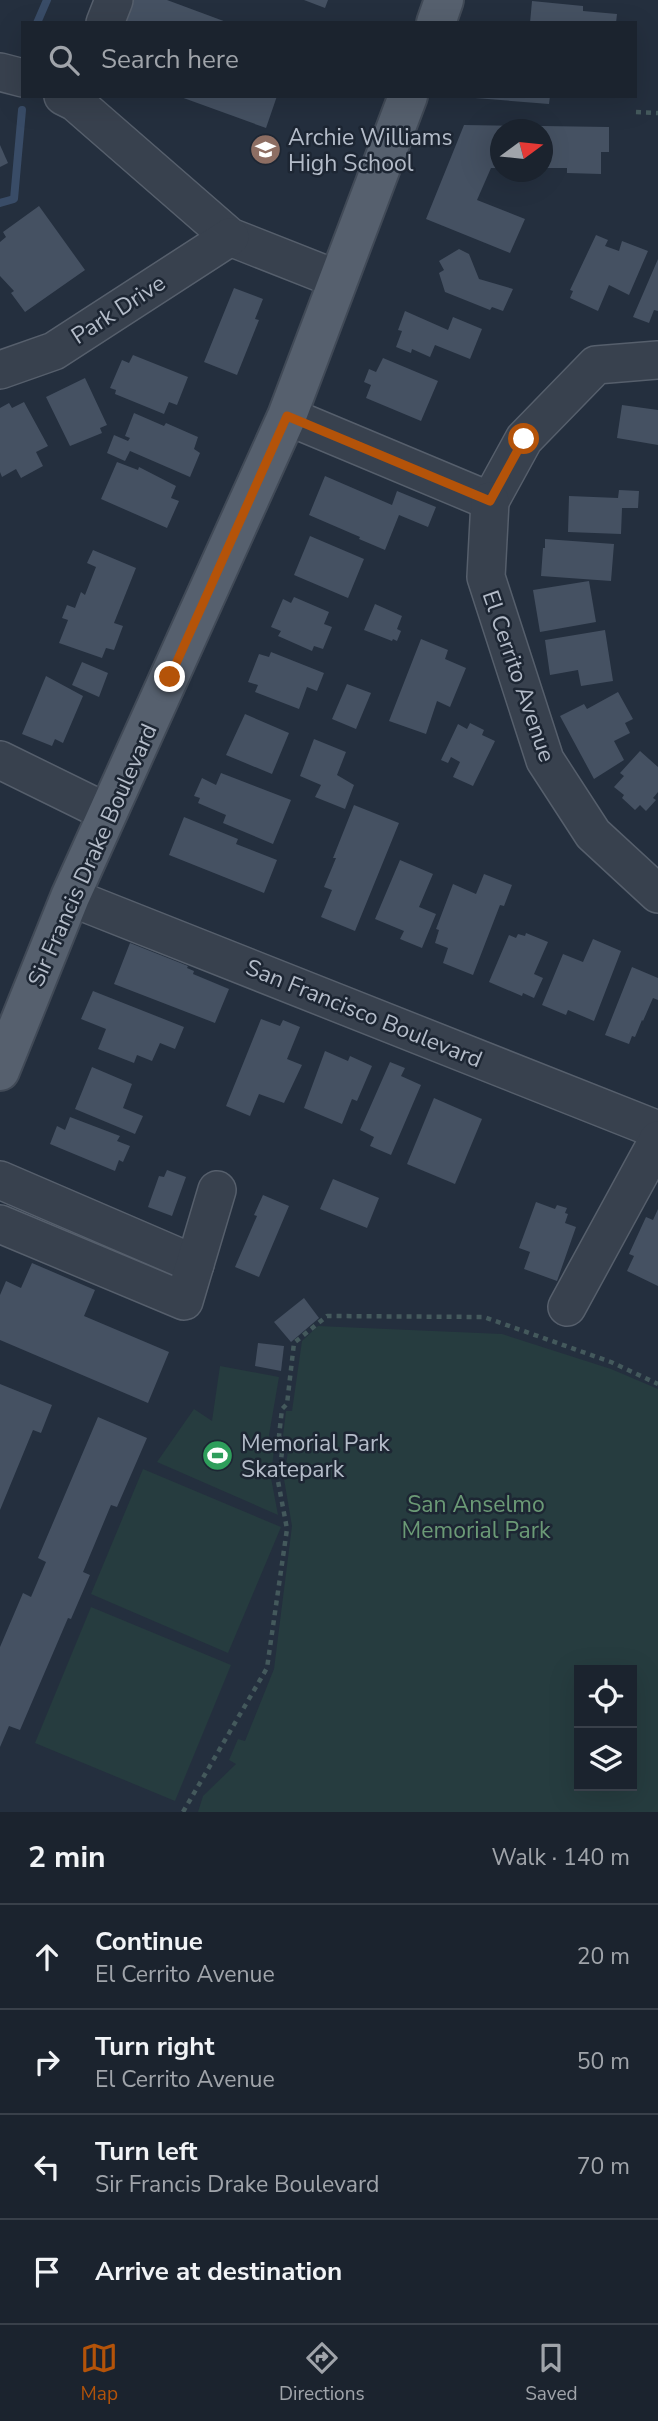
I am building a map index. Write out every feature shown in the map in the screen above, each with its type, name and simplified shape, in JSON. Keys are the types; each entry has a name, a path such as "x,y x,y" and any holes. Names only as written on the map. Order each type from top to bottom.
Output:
{"main road":[{"path":"437,21 444,0"},
{"name":"Sir Francis Drake Boulevard","path":"0,1071 70,897 287,416 407,98"}],"street":[{"path":"106,21 114,0"},
{"path":"0,72 21,77"},
{"path":"72,98 230,237 339,280"},
{"name":"Park Drive","path":"0,370 54,351 230,237"},
{"name":"El Cerrito Avenue","path":"658,360 596,365 524,439 490,501 486,578 544,760 593,834 658,894"},
{"path":"287,416 490,501"},
{"path":"0,760 108,813"},
{"name":"San Francisco Boulevard","path":"70,897 658,1130"},
{"path":"567,1307 658,1140"},
{"path":"0,1180 195,1264"},
{"path":"0,1224 184,1301 217,1190"}],"path":[{"path":"636,112 658,113"},
{"path":"183,1812 267,1668 287,1529 278,1481 283,1445 279,1436 282,1409 287,1404 294,1343 327,1316 484,1317 611,1362 658,1384"}],"green space":[{"name":"San Anselmo Memorial Park","path":"318,1326 502,1334 611,1369 658,1389 658,1812 198,1812 203,1796 236,1764 229,1760 238,1739 245,1741 274,1669 292,1526 284,1479 290,1437 283,1436 286,1411 292,1411 302,1341"},
{"name":"Memorial Park Skatepark","path":"220,1366 279,1377 269,1435 274,1449 271,1478 278,1515 157,1462 194,1409 212,1421"},
{"path":"143,1469 281,1527 228,1653 91,1594"},
{"path":"91,1607 231,1665 175,1801 35,1743"}],"building":[{"path":"129,0 167,0 224,21 122,21"},
{"path":"304,0 328,0 325,8"},
{"path":"532,1 583,6 583,11 617,14 616,21 530,21"},
{"path":"184,98 276,98 266,128"},
{"path":"475,98 550,98 549,104"},
{"path":"464,125 490,125 490,170 477,200 525,219 510,253 426,219"},
{"path":"553,126 609,127 609,152 601,152 601,174 567,173 567,168 553,168"},
{"path":"0,145 8,163 0,167"},
{"path":"39,206 85,270 25,312 11,293 14,291 0,276 0,242 6,237 3,232"},
{"path":"596,235 608,240 605,246 619,251 622,241 648,251 629,295 609,285 598,311 570,298 573,291 570,290"},
{"path":"459,249 469,254 479,279 513,289 503,311 492,307 490,310 445,292 439,273 444,270 439,261"},
{"path":"658,259 658,311 654,310 649,323 633,317"},
{"path":"234,288 263,299 255,319 259,320 237,375 204,362"},
{"path":"405,311 448,330 453,317 482,329 470,359 435,345 430,357 412,349 411,353 396,347 402,331 398,330"},
{"path":"133,355 188,377 177,405 169,402 164,414 115,394 116,390 110,388 122,360 129,363"},
{"path":"383,358 438,381 421,421 366,398 371,385 364,382 369,369 376,372"},
{"path":"85,378 107,425 100,428 102,433 70,446 46,397"},
{"path":"24,402 48,446 36,452 43,466 21,478 16,469 2,477 0,408 9,403 12,408"},
{"path":"622,405 658,410 658,445 617,438"},
{"path":"134,413 198,437 194,449 200,453 190,477 130,451 125,461 107,453 114,435 128,441 130,438 125,436"},
{"path":"117,462 138,470 139,467 176,486 171,498 179,501 167,528 101,499"},
{"path":"325,476 392,505 397,491 436,507 428,527 399,515 385,550 309,515"},
{"path":"619,490 639,491 638,508 622,508 621,534 568,532 569,496 618,498"},
{"path":"310,536 364,559 348,598 294,575"},
{"path":"545,539 614,544 611,581 541,576"},
{"path":"93,550 136,568 114,623 123,626 114,650 106,648 102,658 59,643 68,620 62,618 67,605 75,608 81,592 85,595 96,567 87,563"},
{"path":"589,581 596,622 540,632 533,590"},
{"path":"294,597 329,612 324,624 332,627 323,649 314,646 312,651 278,636 281,631 271,627 283,599 291,603"},
{"path":"375,604 402,616 397,629 401,631 397,641 364,630"},
{"path":"605,630 613,681 581,686 578,670 550,675 545,640"},
{"path":"421,639 448,650 445,659 466,668 450,707 437,701 426,734 389,721"},
{"path":"271,652 324,673 317,691 307,687 299,709 255,692 258,685 248,682 259,654 269,657"},
{"path":"82,662 108,673 99,697 72,685"},
{"path":"46,676 83,696 63,743 55,739 52,746 22,734"},
{"path":"347,684 371,693 356,729 332,719"},
{"path":"618,692 633,719 625,723 630,733 614,741 624,760 594,779 560,716 584,704 587,709"},
{"path":"245,714 289,733 272,774 226,755"},
{"path":"470,723 484,730 482,735 495,741 473,786 453,777 460,762 451,757 448,763 441,760 458,724 467,729"},
{"path":"314,739 346,752 337,775 354,785 345,809 315,797 321,785 300,776"},
{"path":"640,751 658,767 658,792 653,798 656,800 646,811 640,805 635,810 614,787 624,776 620,773"},
{"path":"221,773 291,800 273,844 223,823 226,815 198,803 200,798 194,796 202,778 216,785"},
{"path":"354,805 399,823 355,931 321,917 332,890 324,887"},
{"path":"184,817 238,839 236,844 277,860 264,893 169,855"},
{"path":"400,860 433,874 419,907 436,914 422,948 400,939 404,931 375,919"},
{"path":"484,874 512,885 504,906 500,905 473,975 443,963 448,948 435,943 439,930 436,929 453,884 476,894"},
{"path":"526,933 548,942 534,974 543,978 534,998 523,993 522,996 489,982 509,935 516,938 518,934 525,936"},
{"path":"593,939 621,951 594,1021 568,1010 566,1015 542,1005 563,954 583,962"},
{"path":"130,943 188,966 187,968 194,971 193,974 229,989 215,1023 114,984"},
{"path":"632,967 658,978 658,1000 653,998 629,1044 605,1035"},
{"path":"93,991 184,1027 175,1049 160,1043 152,1061 137,1055 134,1063 98,1049 106,1029 81,1019"},
{"path":"261,1019 280,1026 283,1020 300,1027 287,1059 302,1065 284,1103 259,1094 250,1116 226,1106"},
{"path":"325,1051 348,1061 350,1056 372,1066 357,1101 352,1099 342,1124 304,1108"},
{"path":"390,1062 405,1068 401,1076 421,1085 391,1155 370,1146 374,1137 360,1130"},
{"path":"92,1067 132,1084 123,1108 143,1116 135,1134 75,1109"},
{"path":"434,1098 482,1119 455,1184 407,1164"},
{"path":"70,1117 120,1136 117,1141 130,1146 123,1162 119,1160 115,1171 50,1144 57,1126 65,1130"},
{"path":"167,1170 186,1177 172,1216 148,1207 159,1176 164,1177"},
{"path":"333,1179 379,1198 367,1228 320,1209"},
{"path":"263,1195 289,1206 259,1277 235,1267"},
{"path":"536,1202 555,1209 557,1205 567,1208 565,1223 576,1227 557,1281 524,1269 530,1252 519,1248"},
{"path":"658,1209 658,1286 627,1271 634,1256 629,1254 646,1217 653,1220"},
{"path":"32,1263 95,1290 84,1316 169,1352 148,1403 0,1340 0,1295 6,1281 21,1288"},
{"path":"304,1298 319,1318 291,1342 274,1322"},
{"path":"258,1343 284,1346 281,1371 255,1366"},
{"path":"0,1384 52,1405 41,1433 33,1430 0,1510"},
{"path":"98,1417 147,1438 117,1507 111,1505 83,1572 90,1575 71,1619 68,1618 20,1730 9,1726 0,1747 0,1647 23,1593 31,1597 46,1562 38,1558"}],"waterway":[{"path":"38,21 47,0"},
{"path":"0,203 14,199 22,110"}],"place":[{"name":"Archie Williams High School","path":"265,150"},
{"name":"Memorial Park Skatepark","path":"218,1456"}],"route":[{"path":"170,677 287,416 490,501 524,439"}]}
